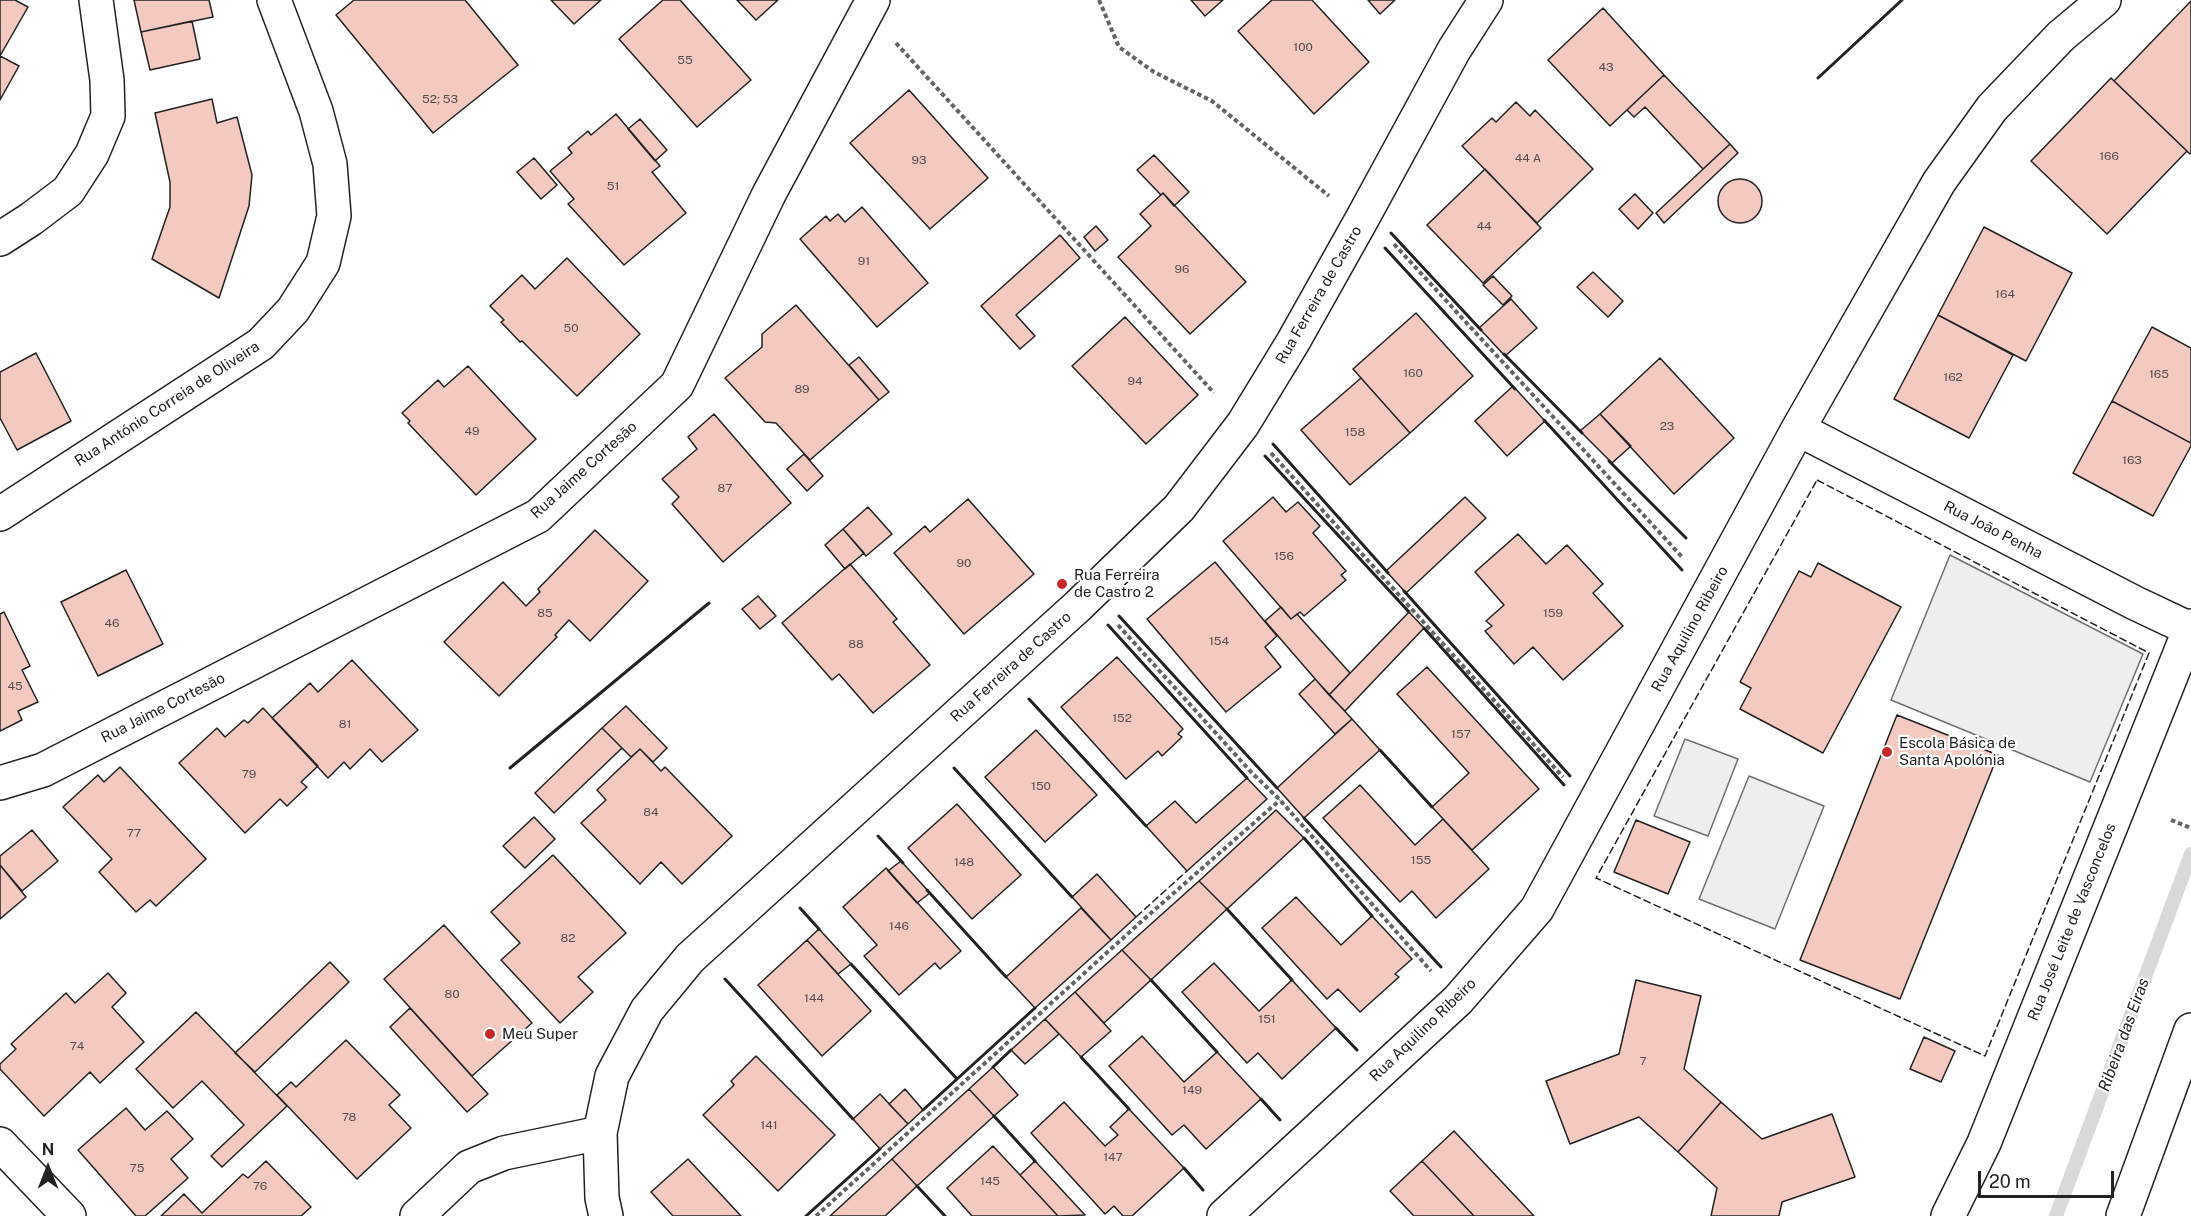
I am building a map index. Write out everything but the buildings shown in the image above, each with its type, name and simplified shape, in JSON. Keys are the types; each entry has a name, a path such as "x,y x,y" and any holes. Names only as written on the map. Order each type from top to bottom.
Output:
{"street":[{"path":"0,239 68,191 92,154 108,116 107,80 96,0"},
{"name":"Rua António Correia de Oliveira","path":"0,514 261,344 293,310 323,263 334,216 330,164 316,111 274,0"},
{"name":"Rua Jaime Cortesão","path":"0,783 43,770 538,516 677,385 769,194 873,0"},
{"name":"Rua Ferreira de Castro","path":"606,1216 602,1198 600,1133 612,1076 647,1010 690,958 1090,594 1179,508 1243,424 1293,342 1454,50 1486,0"},
{"name":"Rua Aquilino Ribeiro","path":"1224,1216 1458,1000 1537,909 1798,429 1939,182 1992,108 2061,36 2104,0"},
{"name":"Rua João Penha","path":"1798,429 2135,603 2190,628"},
{"name":"Rua José Leite de Vasconcelos","path":"1948,1216 1984,1143 2190,628"},
{"path":"2123,1216 2191,1030"},
{"path":"417,1216 469,1167 504,1153 600,1133"},
{"path":"5,1159 69,1216"}],"path":[{"path":"1099,0 1119,46 1154,72 1212,101 1329,197"},
{"path":"896,44 1209,386"},
{"path":"1393,243 1680,555"},
{"path":"1243,424 1592,808"},
{"path":"1090,594 1252,773 1280,800 1458,1000"},
{"path":"816,1216 1143,920 1280,800"},
{"path":"2171,820 2191,828"}],"shaded area":[{"path":"1950,555 2143,654 2090,782 1891,700"},
{"path":"1685,739 1738,759 1708,836 1654,816"},
{"path":"1749,776 1824,806 1775,929 1699,899"}],"waterway":[{"name":"Ribeira das Eiras","path":"2056,1216 2191,854"}],"fence":[{"path":"1817,480 2149,653 1985,1056 1596,878 1817,480"},
{"path":"1136,917 1187,871"}],"wall":[{"path":"1818,78 1902,0"},
{"path":"1391,233 1481,330"},
{"path":"1385,248 1515,389"},
{"path":"1504,354 1582,433"},
{"path":"1544,420 1682,570"},
{"path":"1273,444 1388,573"},
{"path":"1265,456 1409,612"},
{"path":"1609,461 1686,538"},
{"path":"1404,591 1570,776"},
{"path":"510,768 709,603"},
{"path":"1119,616 1277,788"},
{"path":"1108,625 1247,778"},
{"path":"1424,628 1564,785"},
{"path":"1029,699 1146,826"},
{"path":"1380,750 1432,807"},
{"path":"954,768 1072,897"},
{"path":"1304,818 1441,967"},
{"path":"878,836 903,863"},
{"path":"1304,838 1372,916"},
{"path":"927,890 1006,977"},
{"path":"800,908 819,929"},
{"path":"1227,909 1292,980"},
{"path":"851,964 957,1079"},
{"path":"725,979 853,1119"},
{"path":"1151,980 1217,1052"},
{"path":"923,1110 1035,1008"},
{"path":"1336,1028 1357,1050"},
{"path":"993,1067 1011,1050"},
{"path":"1081,1057 1129,1109"},
{"path":"1261,1099 1280,1120"},
{"path":"994,1116 1035,1161"},
{"path":"806,1216 880,1149"},
{"path":"1184,1168 1203,1190"},
{"path":"917,1186 945,1216"}],"place":[{"name":"Rua Ferreira de Castro 2","path":"1062,584"},
{"name":"Escola Básica de Santa Apolónia","path":"1887,752"},
{"name":"Meu Super","path":"490,1034"}]}
